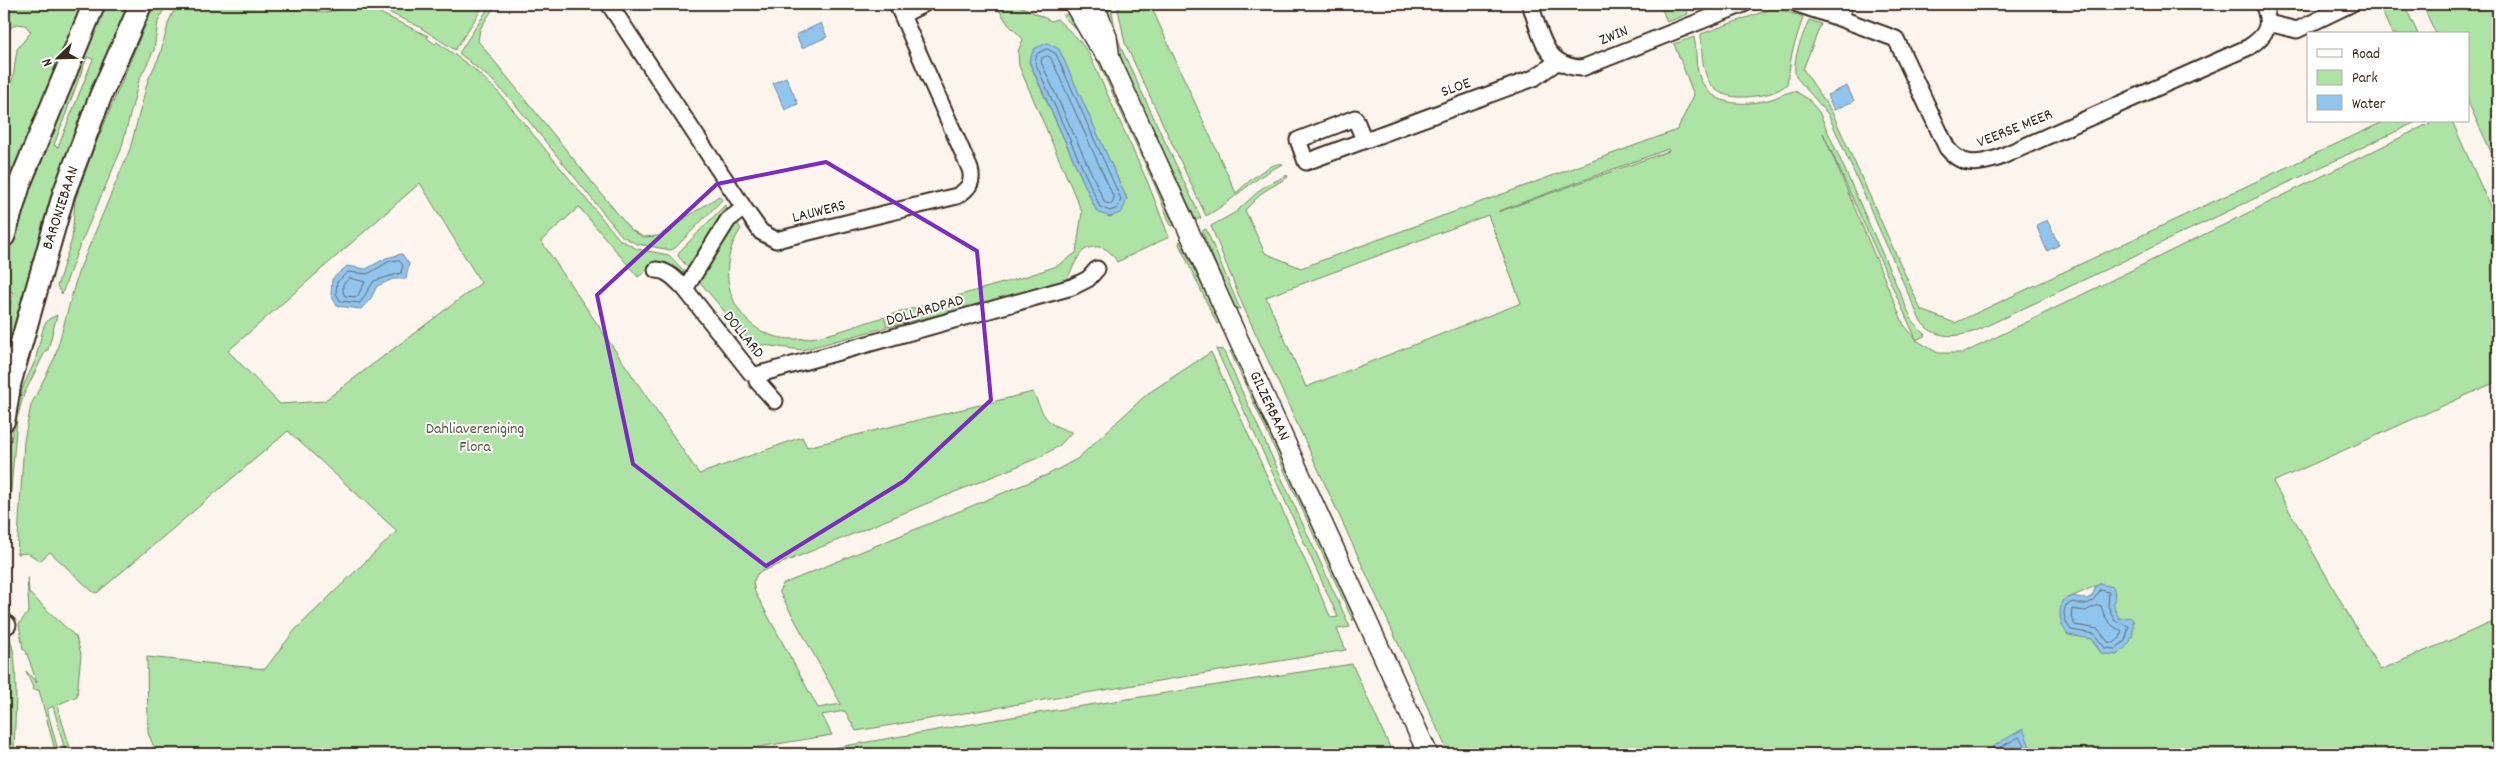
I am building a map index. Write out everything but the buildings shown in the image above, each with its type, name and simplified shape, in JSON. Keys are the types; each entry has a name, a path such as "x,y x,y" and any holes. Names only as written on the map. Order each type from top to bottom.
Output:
{"main road":[{"path":"4,236 20,183 94,4"},
{"name":"BARONIEBAAN","path":"4,420 10,383 64,193 101,95 141,4"}],"street":[{"name":"LAUWERS","path":"609,4 744,208 762,232 776,240 957,196 966,191 972,177 970,169 899,9"},
{"path":"899,9 924,4"},
{"name":"GILZERBAAN","path":"1074,4 1096,42 1110,58"},
{"name":"GILZERBAAN","path":"1094,4 1107,37 1110,58 1428,754"},
{"path":"1530,4 1548,53 1556,62"},
{"name":"ZWIN","path":"1556,62 1568,68 1582,68 1744,4"},
{"path":"1797,4 1839,18 1845,4"},
{"path":"2264,4 2268,23 2297,30 2351,4"},
{"name":"VEERSE MEER","path":"1839,18 1896,39 1947,148 1959,160 1972,164 1998,158 2249,47 2263,38 2268,23"},
{"name":"SLOE","path":"1364,140 1534,78 1556,62"},
{"path":"685,289 728,220 744,208"},
{"name":"DOLLARDPAD","path":"756,375 1072,287 1088,279 1097,269"},
{"name":"DOLLARD","path":"656,270 661,270 675,278 685,289 751,373 756,375 757,381 774,401"}],"highlighted area":[{"path":"826,162 977,251 991,400 904,481 766,566 633,464 597,295 717,184"}],"green space":[{"path":"4,4 85,4 56,66 4,203 4,97 13,78 17,49 31,32 25,25 17,24 4,32"},
{"path":"98,4 132,4 4,383 4,330 13,292 8,291 4,308 4,262 12,231","holes":["87,57 93,59 58,147 54,145"]},
{"path":"154,4 166,4 158,22 154,50 139,80 121,150 77,252 62,294 57,286 72,239 75,200 92,153"},
{"name":"Dahliavereniging Flora","path":"177,4 281,4 293,10 304,8 323,13 361,4 428,36 427,38 435,44 437,42 474,69 499,93 619,239 637,249 669,255 686,273 651,267 638,277 579,207 541,241 699,474 802,437 807,447 1033,392 1047,419 1056,426 1072,432 1059,446 1040,457 758,573 753,582 755,592 818,708 841,704 779,591 783,584 1049,474 1077,459 1147,394 1211,352 1331,618 1338,617 1216,349 1223,350 1350,627 1337,629 1346,650 856,731 845,711 822,715 832,735 716,754 157,754 148,733 147,657 265,669 295,630 397,531 288,431 97,593 93,592 50,552 40,561 28,553 17,554 24,441 31,405 55,357 78,273 130,149 148,80 160,55 169,21","holes":["420,183 481,283 324,401 280,404 228,351"]},
{"path":"371,4 485,4 455,50 418,26"},
{"path":"491,4 496,4 480,29 478,41 630,229 643,237 658,236 719,196 722,200 675,248 671,250 637,244 622,236 515,104 492,80 459,53"},
{"path":"995,4 1016,4 1051,21 1057,19 1078,39 1089,54 1148,183 1169,237 1117,262 1108,250 1091,247 1080,255 1070,274 1061,284 889,327 886,316 1024,277 1057,266 1076,253 1082,212 1019,66 1018,52 1023,39 1008,24","holes":["1045,45 1059,50 1127,199 1097,212 1029,62 1035,49"]},
{"path":"1100,4 1111,4 1115,30 1122,50 1201,218 1196,220 1158,140 1133,86"},
{"path":"1117,4 1150,4 1236,193 1265,169 1283,164 1262,175 1206,216 1125,43"},
{"path":"1660,4 1684,4 1688,14 1667,22"},
{"path":"2379,4 2404,4 2417,32 2391,32"},
{"path":"2422,4 2498,4 2498,167 2470,106 2470,32 2435,32"},
{"path":"1771,9 1779,9 1803,17 1792,53 1787,84 1776,91 1755,96 1738,97 1726,95 1716,90 1705,73 1701,34"},
{"path":"1074,11 1096,51 1174,225 1171,226 1156,188 1095,55 1083,36 1063,16"},
{"path":"1809,20 1821,24 1803,69 1832,112 1921,310 1955,323 2383,122 2416,122 1976,331 1953,336 1945,335 1931,331 1920,320 1828,114 1796,77 1795,63"},
{"path":"1694,37 1698,72 1709,92 1718,98 1738,103 1761,102 1795,91 1808,99 1819,112 1913,322 1926,335 1916,340 1938,353 1964,353 2432,122 2452,122 2498,224 2498,381 2273,482 2380,670 2498,620 2498,754 2019,754 2031,748 1992,747 1995,754 1449,754 1243,306 1211,226 1236,212 1262,188 1287,175 1288,177 1263,192 1245,210 1265,253 1301,268 1677,130 1694,95 1674,44","holes":["1823,133 1916,339 1904,325","1668,149 1669,151 1498,212 1499,211","1488,215 1521,303 1306,387 1266,297","2100,584 2115,593 2113,600 2114,609 2120,619 2125,619 2102,654 2062,601"]},
{"path":"725,205 726,207 690,270 678,256 679,252"},
{"path":"737,223 741,229 732,247 728,266 729,284 734,302 744,317 758,329 775,336 795,339 818,337 884,317 887,327 802,350 752,342 699,281 729,228"},
{"path":"1206,229 1240,309 1234,308 1202,231"},
{"path":"1180,241 1220,322 1217,324 1179,244"},
{"path":"57,315 48,350 46,350 24,394 17,418 6,549 4,549 4,476 17,409 22,389 35,361 44,325 49,319"},
{"path":"1230,351 1234,352 1355,617 1353,621"},
{"path":"28,577 29,593 76,637 81,654 77,696 57,705 72,754 66,754 53,706 47,709 59,754 56,754 39,690 34,690 26,671 37,683 26,651 23,649 19,624 29,611"},
{"path":"8,636 12,645 16,675 14,754 4,754 4,647"},
{"path":"1352,664 1393,754 798,754 1012,717"}],"water":[{"path":"821,23 827,37 802,48 796,35"},
{"path":"1047,43 1059,49 1127,199 1122,212 1110,217 1097,212 1029,61 1034,49"},
{"path":"786,77 798,104 785,110 773,83"},
{"path":"1847,86 1854,101 1834,110 1827,95"},
{"path":"2047,220 2059,245 2047,251 2036,225"},
{"path":"402,254 409,264 406,279 393,279 377,286 371,298 361,309 337,306 331,295 332,279 347,266 366,269 386,258"},
{"path":"2100,584 2113,587 2115,595 2114,605 2116,614 2120,619 2129,617 2133,620 2131,640 2117,655 2102,654 2092,639 2068,635 2060,619 2062,601 2073,596 2087,599 2092,596 2096,586"},
{"path":"2023,729 2031,749 2019,754 1995,754 1992,747"}]}
